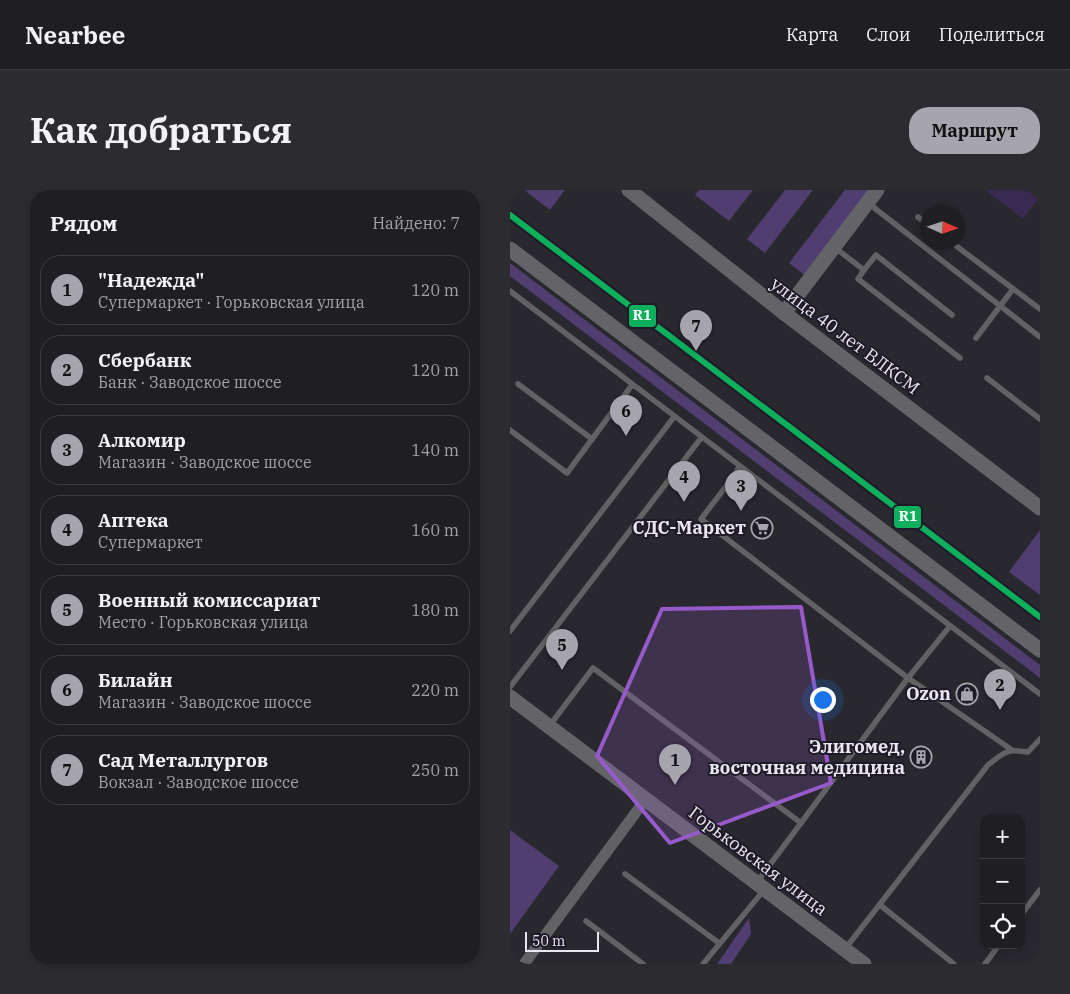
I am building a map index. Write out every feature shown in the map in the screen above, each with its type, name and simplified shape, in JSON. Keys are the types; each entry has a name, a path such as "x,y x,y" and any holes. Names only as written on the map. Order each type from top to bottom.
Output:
{"street":[{"path":"784,313 877,190"},
{"name":"улица 40 лет ВЛКСМ","path":"631,191 784,313 1039,506"},
{"path":"510,249 1040,650"},
{"name":"Горьковская улица","path":"510,697 864,964"},
{"path":"524,964 645,800"}],"lane":[{"path":"868,202 1040,337"},
{"path":"834,247 864,270"},
{"path":"962,250 1040,309"},
{"path":"952,315 876,255 858,279 960,358"},
{"path":"976,338 1013,289"},
{"path":"510,291 1040,694"},
{"path":"987,378 1040,419"},
{"path":"518,384 592,439"},
{"path":"510,430 566,473 632,385"},
{"path":"510,631 674,417"},
{"path":"510,686 701,438"},
{"path":"739,467 701,519 908,678 1012,750 1028,752 1040,739"},
{"path":"703,964 761,885 801,823 908,678 950,626"},
{"path":"549,727 593,668 801,823"},
{"path":"845,949 988,765 1000,755 1012,750"},
{"path":"625,874 719,943"},
{"path":"1025,910 1040,890"},
{"path":"880,905 954,964"},
{"path":"586,921 643,964"},
{"path":"985,964 996,949"}],"highlighted area":[{"path":"801,607 831,783 670,843 597,756 662,609"}],"shaded area":[{"path":"524,190 565,190 550,210"},
{"path":"699,190 753,190 729,221 695,195"},
{"path":"785,190 813,190 765,253 747,239"},
{"path":"845,190 873,190 807,277 789,263"},
{"path":"985,190 1040,190 1040,197 1023,219"},
{"path":"510,263 1040,665 1040,678 510,276"},
{"path":"1040,530 1040,595 1009,572"},
{"path":"510,830 559,866 510,934"},
{"path":"749,918 751,934 731,964 717,964"}],"transit line":[{"name":"R1","path":"510,215 1040,617"}],"place":[{"name":"Сад Металлургов","path":"696,351"},
{"name":"Билайн","path":"626,436"},
{"name":"Аптека","path":"684,502"},
{"name":"Алкомир","path":"741,511"},
{"name":"СДС-Маркет","path":"762,528"},
{"name":"Военный комиссариат","path":"562,670"},
{"name":"Ozon","path":"967,694"},
{"name":"Сбербанк","path":"1000,710"},
{"name":"Элигомед, восточная медицина","path":"921,757"},
{"name":"\"Надежда\"","path":"675,785"}]}
